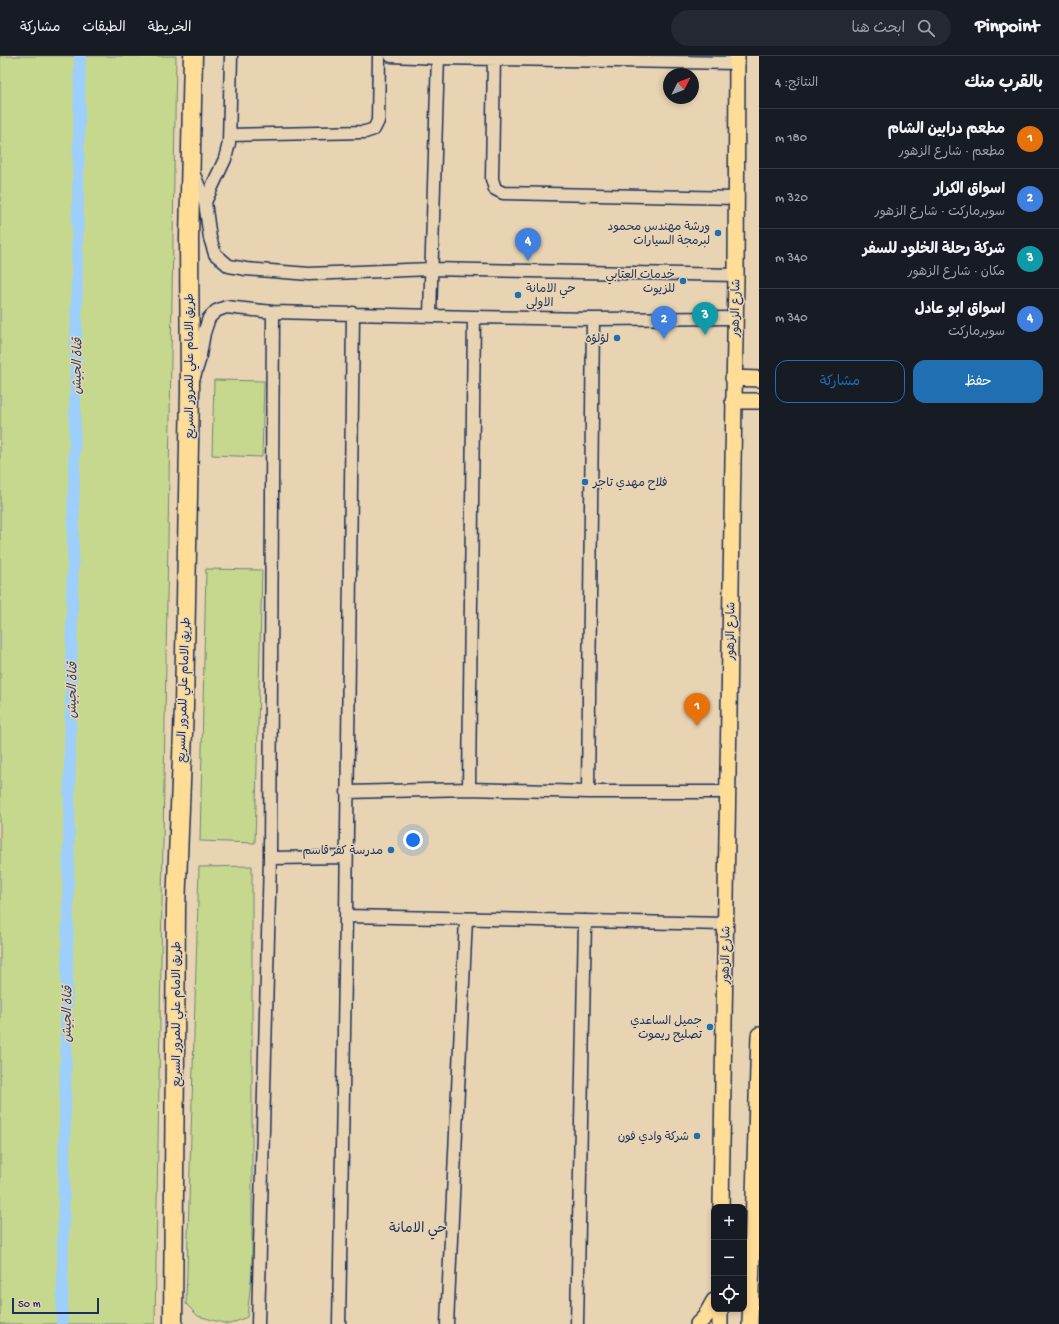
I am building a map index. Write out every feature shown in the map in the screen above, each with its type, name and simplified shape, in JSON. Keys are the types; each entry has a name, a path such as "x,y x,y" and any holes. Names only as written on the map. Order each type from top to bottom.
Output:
{"highway":[{"name":"طريق الامام علي للمرور السريع","path":"174,1324 176,907 184,707 190,390 190,239 193,59"}],"main road":[{"name":"شارع الزهور","path":"721,1204 734,318 736,275 737,59"},
{"path":"734,378 759,379"},
{"path":"733,401 759,401"},
{"path":"750,1324 759,1035"},
{"path":"751,1280 755,1298 759,1305"},
{"path":"698,1324 705,1317 711,1307"},
{"path":"720,1312 720,1324"}],"street":[{"path":"205,202 225,159 229,143 231,56"},
{"path":"230,135 365,132 374,129 378,121 379,56"},
{"path":"391,56 737,59"},
{"path":"430,316 438,57"},
{"path":"494,58 492,179 495,188 503,193 736,198"},
{"path":"191,167 205,202 210,238 215,254 229,266 246,269 309,274 431,269 736,275"},
{"path":"190,390 199,361 204,333 209,318 216,311 226,307 273,312 430,316 593,319 734,318"},
{"path":"258,1324 270,858 273,312"},
{"path":"339,1324 346,916 353,313"},
{"path":"469,789 474,316"},
{"path":"588,792 593,319"},
{"path":"347,792 469,789 588,792 727,792"},
{"path":"270,858 346,857"},
{"path":"346,916 725,924"},
{"path":"447,1324 466,919"},
{"path":"577,1324 585,921"}],"green space":[{"path":"0,56 176,56 155,1324 0,1324"},
{"path":"214,380 264,381 262,457 212,455"},
{"path":"206,569 262,570 255,843 200,841"},
{"path":"252,866 252,1272 247,1317 227,1324 198,1316 186,1304 199,867"}],"waterway":[{"name":"قناة الجيش","path":"62,1324 80,56"}],"place":[{"name":"ورشة مهندس محمود لبرمجة السيارات","path":"718,233"},
{"name":"اسواق ابو عادل","path":"528,261"},
{"name":"خدمات العتابي للزيوت","path":"683,281"},
{"name":"حي الامانة الاولى","path":"518,295"},
{"name":"شركة رحلة الخلود للسفر","path":"705,335"},
{"name":"لؤلؤه","path":"617,338"},
{"name":"اسواق الكرار","path":"664,339"},
{"name":"فلاح مهدي تاجر","path":"585,482"},
{"name":"مطعم درابين الشام","path":"697,726"},
{"name":"مدرسة كفر قاسم","path":"391,850"},
{"name":"جميل الساعدي تصليح ريموت","path":"710,1027"},
{"name":"شركة وادي فون","path":"697,1136"}],"district":[{"name":"حي الامانة","path":"418,1227"}]}
